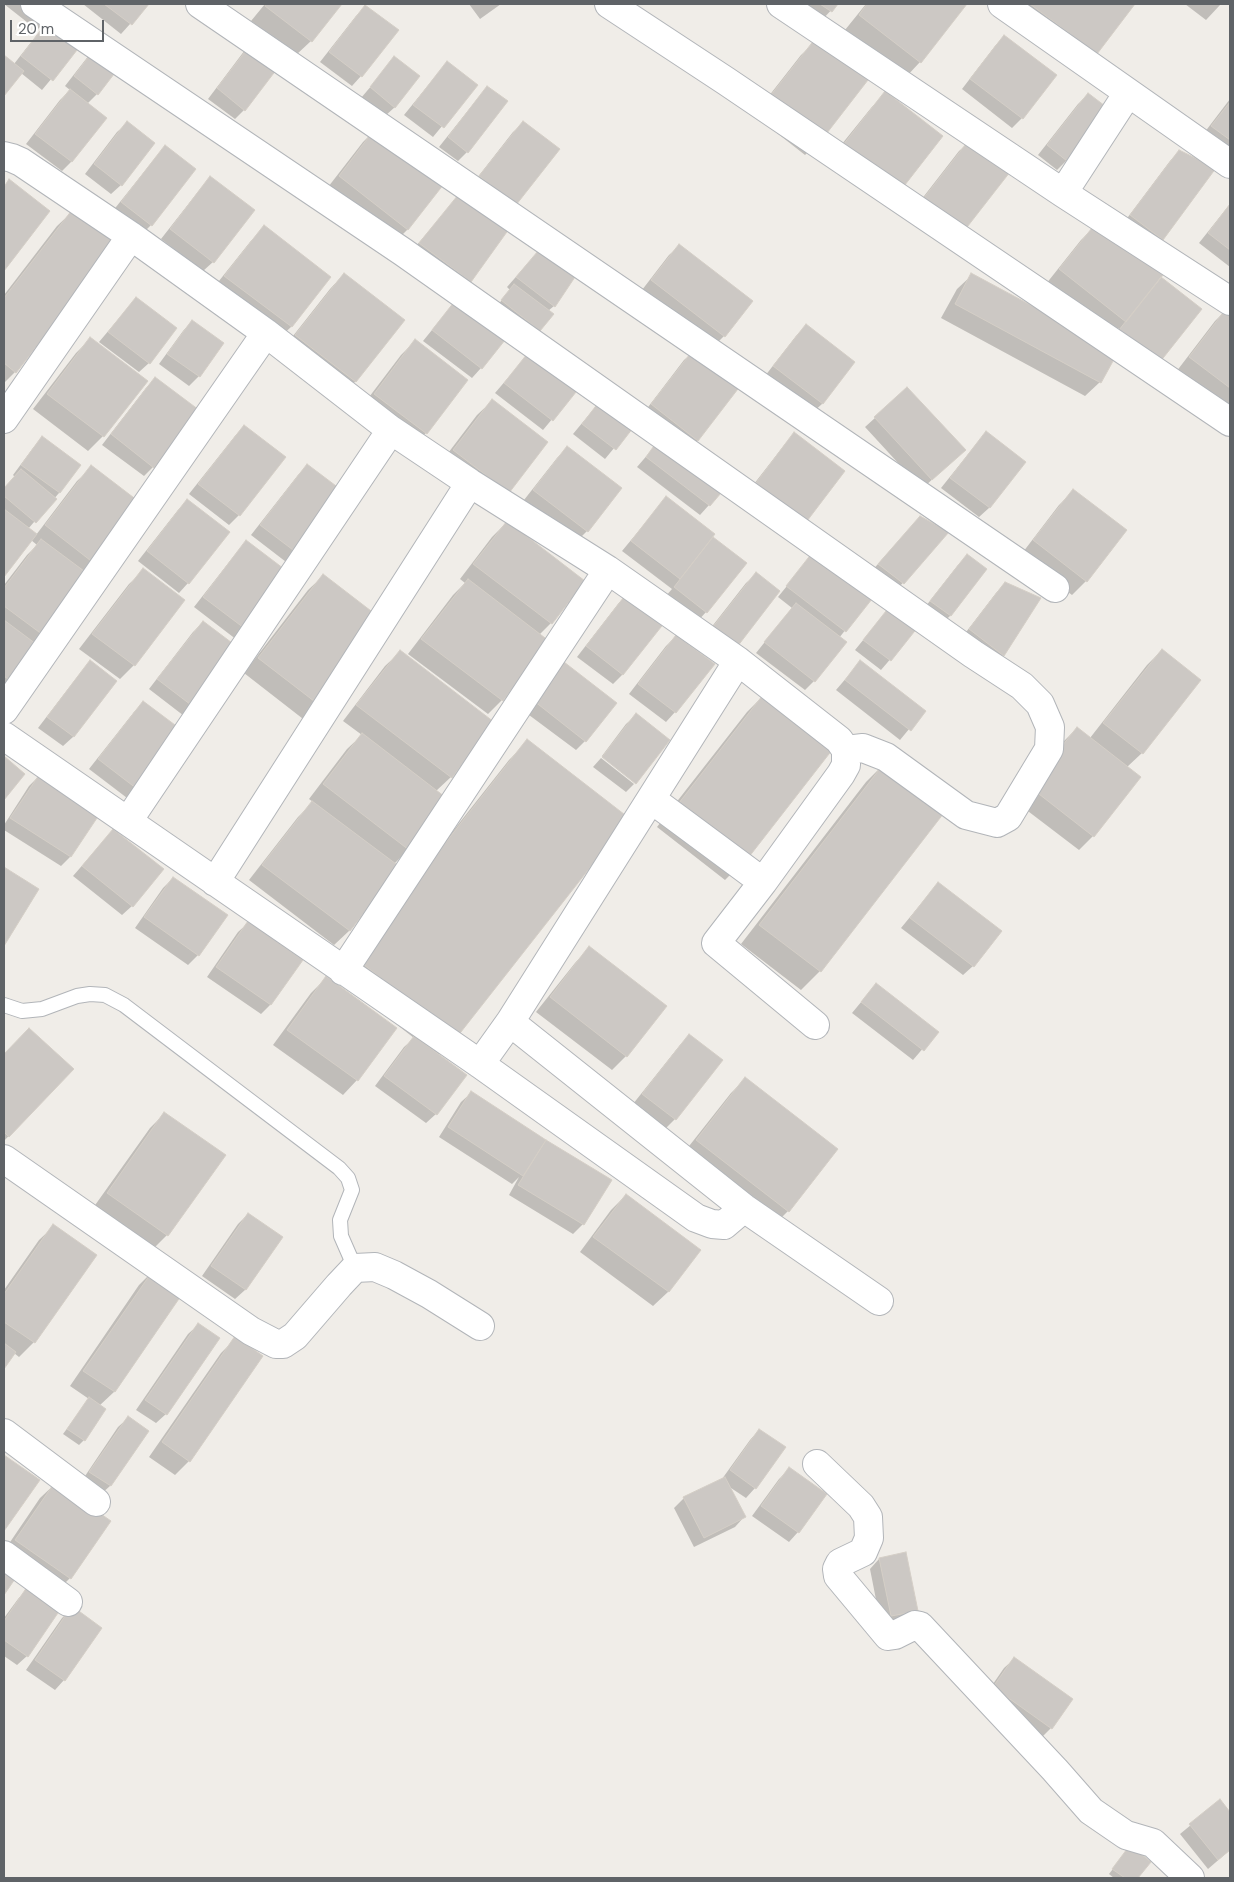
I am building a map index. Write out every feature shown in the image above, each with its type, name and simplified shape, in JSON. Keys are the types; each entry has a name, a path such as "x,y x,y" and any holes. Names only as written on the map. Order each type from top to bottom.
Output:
{"street":[{"path":"35,4 403,252 973,654 1022,686 1040,704 1050,727 1049,749 1008,817 997,823 966,815 886,757 863,748 846,750"},
{"path":"200,4 1055,588"},
{"path":"609,4 1230,422"},
{"path":"781,4 1063,193 1230,301"},
{"path":"1002,4 1230,164"},
{"path":"1063,193 1128,93"},
{"path":"4,156 21,162 131,236 266,333 391,430 470,483 608,570 738,662 839,740 846,750 846,765 841,774 763,882 716,943 815,1025"},
{"path":"4,419 131,236"},
{"path":"4,710 266,333"},
{"path":"128,821 391,430"},
{"path":"215,882 470,483"},
{"path":"343,971 608,570"},
{"path":"480,1064 510,1022 738,662"},
{"path":"4,736 480,1064 696,1218 712,1224 724,1225 744,1208"},
{"path":"651,798 763,882"},
{"path":"510,1022 744,1208 879,1301"},
{"path":"4,1158 251,1331 276,1344 283,1344 295,1336 356,1268 375,1267 394,1275 429,1294 480,1326"},
{"path":"4,1434 96,1502"},
{"path":"817,1464 861,1506 868,1517 870,1538 863,1552 840,1563 837,1569 838,1576 888,1636 895,1635 915,1624 920,1626 1091,1811 1126,1835 1153,1843 1190,1878"},
{"path":"4,1555 68,1602"}],"lane":[{"path":"4,1004 22,1011 42,1008 77,996 105,994 124,1005 339,1168 348,1178 352,1190 340,1220 341,1236 356,1268"}],"building":[{"path":"104,4 149,4 132,25"},
{"path":"266,4 342,4 312,42 265,6"},
{"path":"820,4 838,4 832,12"},
{"path":"867,4 967,4 921,63 859,15"},
{"path":"1030,4 1135,4 1097,54"},
{"path":"365,5 399,30 362,77 329,52"},
{"path":"52,16 84,41 53,81 21,56"},
{"path":"258,35 286,57 245,111 217,88"},
{"path":"1004,35 1057,75 1023,119 970,79"},
{"path":"102,39 127,57 98,95 74,76"},
{"path":"815,39 868,80 820,142 767,100"},
{"path":"4,55 24,71 4,96"},
{"path":"394,56 420,76 395,108 370,87"},
{"path":"447,61 478,85 444,128 413,105"},
{"path":"487,86 508,101 468,153 448,137"},
{"path":"70,89 107,118 72,162 35,134"},
{"path":"885,91 943,136 901,190 843,145"},
{"path":"1088,93 1109,109 1067,161 1047,145"},
{"path":"1230,102 1230,140 1211,126"},
{"path":"127,121 155,143 122,186 94,164"},
{"path":"523,121 560,149 516,205 479,176"},
{"path":"377,126 447,180 408,230 339,176"},
{"path":"969,140 1010,172 964,231 923,199"},
{"path":"165,145 196,169 152,226 121,202"},
{"path":"1179,150 1216,168 1163,240 1130,215"},
{"path":"210,176 255,210 214,263 170,229"},
{"path":"9,179 50,211 4,271 4,187"},
{"path":"458,195 509,229 471,282 419,243"},
{"path":"1230,204 1230,250 1208,233"},
{"path":"72,210 116,244 16,373 4,363 4,298"},
{"path":"1096,223 1163,275 1126,322 1059,269"},
{"path":"264,225 331,277 292,327 224,276"},
{"path":"679,244 753,301 725,337 651,280"},
{"path":"538,251 575,277 555,307 516,277"},
{"path":"344,273 405,320 356,382 295,335"},
{"path":"971,273 1118,352 1101,383 955,304"},
{"path":"1161,277 1202,309 1156,367 1115,335"},
{"path":"514,284 554,314 540,331 501,300"},
{"path":"136,297 177,328 150,364 108,332"},
{"path":"458,297 509,335 482,369 432,330"},
{"path":"1230,306 1230,388 1189,357"},
{"path":"192,320 224,343 200,377 167,354"},
{"path":"806,324 855,362 823,404 773,366"},
{"path":"90,337 148,381 104,437 47,394"},
{"path":"415,339 468,380 427,434 374,394"},
{"path":"531,349 580,387 553,421 504,383"},
{"path":"694,349 741,385 698,441 651,404"},
{"path":"155,377 199,410 154,468 111,434"},
{"path":"907,387 966,450 932,480 874,417"},
{"path":"602,398 636,424 616,450 582,424"},
{"path":"492,399 548,442 509,493 453,450"},
{"path":"244,425 286,457 240,516 198,484"},
{"path":"986,431 1026,462 990,508 950,478"},
{"path":"794,432 845,471 807,521 756,483"},
{"path":"42,436 81,465 60,493 21,465"},
{"path":"656,443 721,493 710,506 646,457"},
{"path":"567,446 622,488 588,532 533,490"},
{"path":"307,464 348,495 301,556 260,525"},
{"path":"91,465 142,504 95,564 45,525"},
{"path":"21,469 57,499 36,523 4,496 4,488"},
{"path":"1073,489 1127,530 1087,582 1033,540"},
{"path":"666,496 715,534 680,579 631,541"},
{"path":"187,499 230,532 189,584 147,551"},
{"path":"4,509 37,534 4,577"},
{"path":"920,516 949,532 904,584 878,564"},
{"path":"507,521 585,581 552,624 473,564"},
{"path":"713,537 747,563 707,613 674,587"},
{"path":"41,539 88,574 43,635 4,606 4,588"},
{"path":"246,540 292,575 248,631 203,597"},
{"path":"812,553 872,599 846,632 786,586"},
{"path":"967,554 987,569 951,616 930,601"},
{"path":"143,568 185,600 135,666 92,634"},
{"path":"756,572 780,591 737,647 712,628"},
{"path":"323,574 388,624 323,708 258,658"},
{"path":"468,579 549,641 503,701 421,639"},
{"path":"1005,582 1041,598 1004,656 969,629"},
{"path":"627,593 665,622 623,675 586,646"},
{"path":"796,603 847,642 815,682 764,642"},
{"path":"890,606 918,627 891,661 863,640"},
{"path":"4,620 40,647 13,683 4,676"},
{"path":"203,621 244,652 199,711 157,679"},
{"path":"676,635 715,664 676,713 638,684"},
{"path":"1162,649 1201,680 1143,754 1103,723"},
{"path":"400,650 494,722 452,778 356,705"},
{"path":"90,660 117,681 74,737 47,717"},
{"path":"860,660 926,711 911,731 845,680"},
{"path":"564,662 617,703 586,742 534,701"},
{"path":"766,691 836,745 745,862 675,808"},
{"path":"143,701 187,734 141,792 98,759"},
{"path":"636,713 670,740 636,784 602,757"},
{"path":"1077,727 1141,777 1094,837 1030,787"},
{"path":"362,733 449,800 409,850 323,784"},
{"path":"527,739 629,818 457,1037 355,958"},
{"path":"4,756 25,774 4,800"},
{"path":"885,762 947,809 821,972 759,925"},
{"path":"39,775 99,815 71,857 10,818"},
{"path":"312,801 400,867 350,931 262,865"},
{"path":"113,829 164,869 133,907 82,866"},
{"path":"4,867 39,889 4,946"},
{"path":"173,877 228,915 199,956 144,917"},
{"path":"938,882 1002,931 974,967 910,918"},
{"path":"248,921 303,960 271,1005 216,967"},
{"path":"589,946 667,1006 627,1057 550,997"},
{"path":"326,976 397,1028 358,1081 287,1030"},
{"path":"876,983 939,1032 924,1051 861,1002"},
{"path":"29,1028 74,1069 9,1137 4,1132 4,1054"},
{"path":"689,1034 723,1060 676,1120 642,1094"},
{"path":"414,1036 467,1075 437,1115 384,1076"},
{"path":"745,1077 838,1149 789,1212 696,1140"},
{"path":"471,1091 546,1140 523,1176 448,1127"},
{"path":"164,1112 226,1155 168,1236 107,1193"},
{"path":"546,1140 612,1180 584,1225 518,1185"},
{"path":"626,1194 701,1250 669,1292 593,1237"},
{"path":"248,1213 283,1237 246,1290 211,1266"},
{"path":"53,1224 97,1255 35,1343 4,1322 4,1294"},
{"path":"154,1269 185,1290 115,1392 83,1371"},
{"path":"198,1323 220,1338 167,1415 145,1400"},
{"path":"235,1336 263,1356 190,1462 162,1442"},
{"path":"4,1343 16,1352 4,1369"},
{"path":"89,1397 106,1409 85,1441 67,1429"},
{"path":"128,1416 149,1431 111,1486 89,1472"},
{"path":"759,1429 786,1447 756,1489 730,1470"},
{"path":"4,1455 40,1480 4,1531"},
{"path":"789,1467 827,1494 799,1533 761,1506"},
{"path":"725,1477 746,1517 704,1538 683,1497"},
{"path":"55,1482 111,1521 71,1579 15,1540"},
{"path":"906,1552 918,1611 891,1616 879,1558"},
{"path":"4,1567 17,1576 4,1595"},
{"path":"27,1587 60,1610 28,1657 4,1640 4,1621"},
{"path":"72,1606 102,1628 65,1681 35,1660"},
{"path":"1014,1657 1073,1699 1052,1729 993,1687"},
{"path":"1220,1799 1230,1812 1230,1850 1218,1860 1189,1824"},
{"path":"1130,1845 1151,1862 1138,1878 1125,1878 1112,1869"}]}
